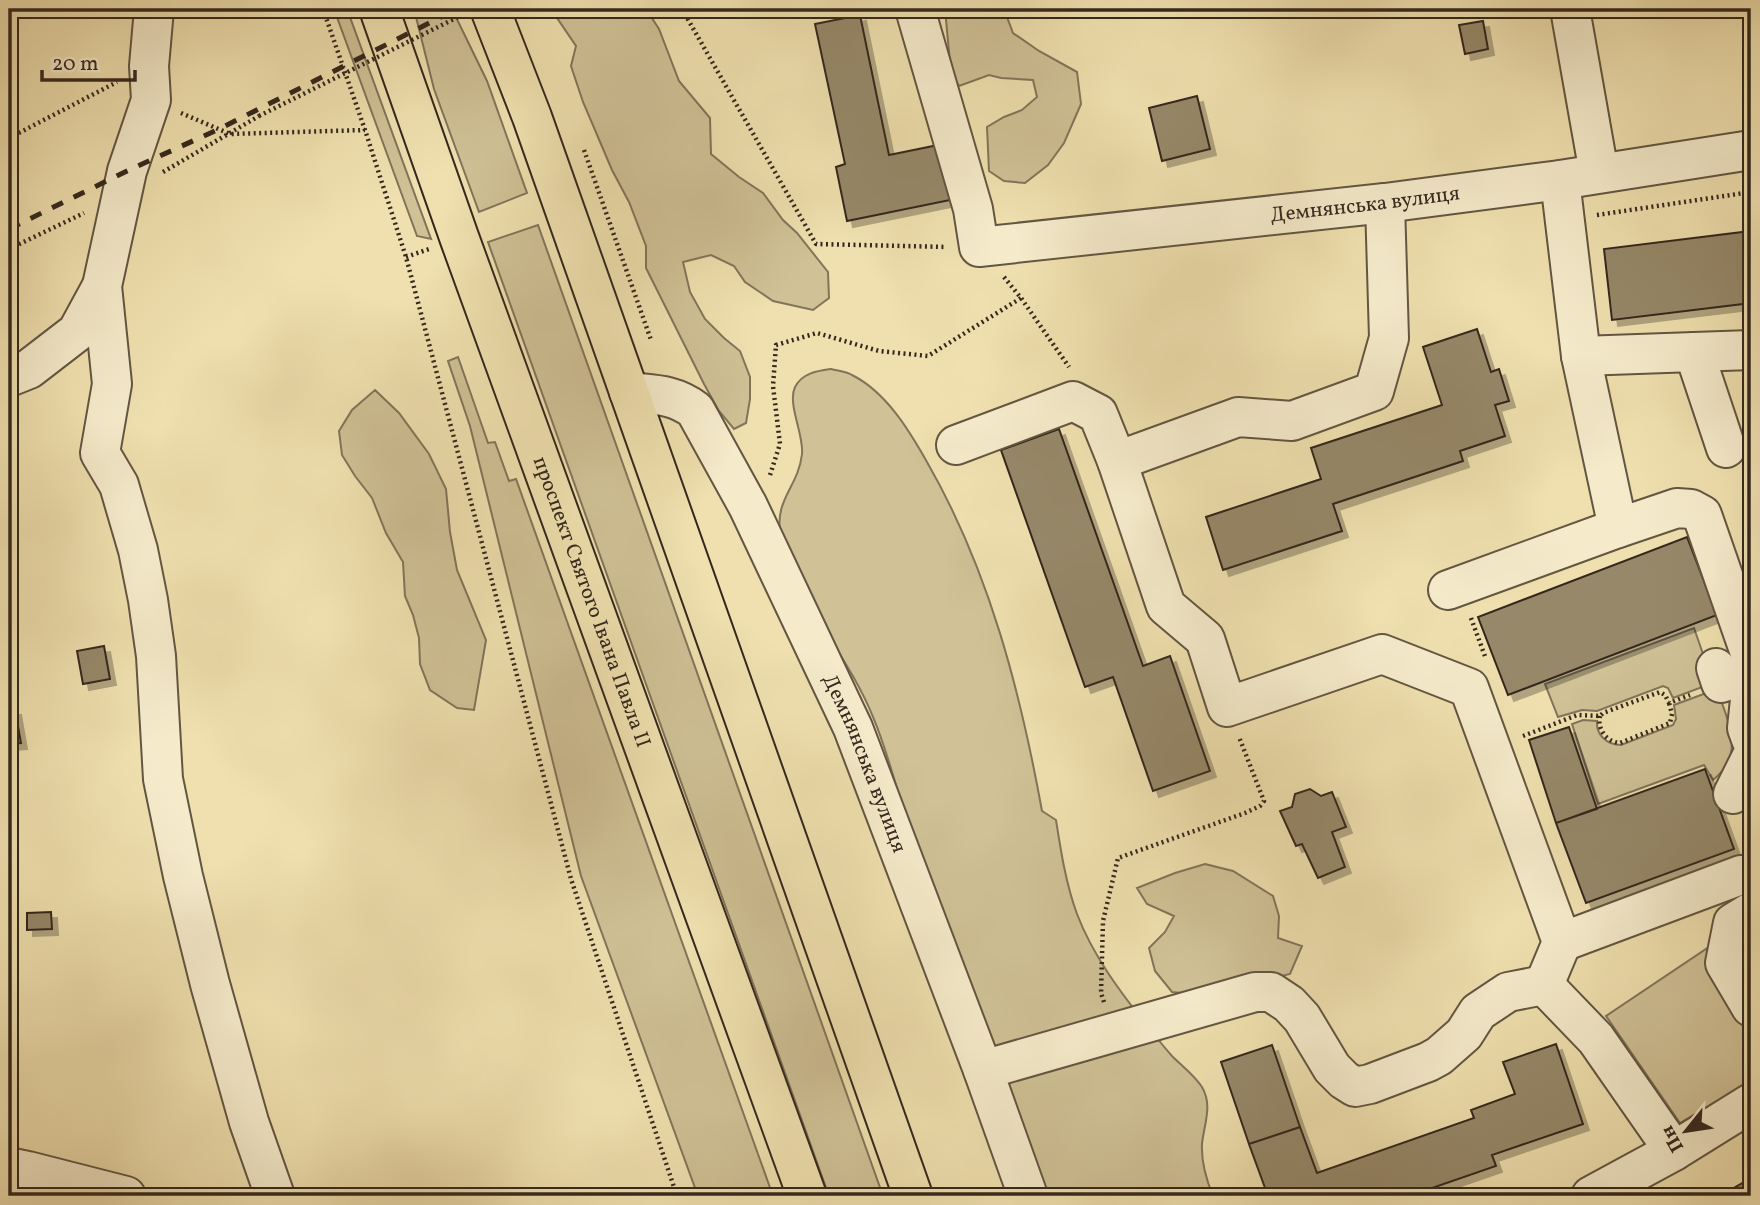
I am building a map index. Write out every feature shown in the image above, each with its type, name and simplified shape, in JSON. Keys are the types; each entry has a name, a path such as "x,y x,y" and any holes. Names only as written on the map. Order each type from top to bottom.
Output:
{"main road":[{"name":"проспект Святого Івана Павла II","path":"379,9 807,1196"},
{"path":"486,13 532,117 913,1196"}],"street":[{"path":"9,377 29,369 77,332 102,286 150,83 154,9"},
{"path":"915,9 973,209 979,247"},
{"path":"1570,9 1599,173"},
{"name":"Демнянська вулиця","path":"979,247 1385,203 1560,180 1751,150"},
{"path":"1560,180 1581,356 1618,528"},
{"path":"1117,461 1238,417 1292,421 1374,391 1390,338 1385,203"},
{"path":"102,286 112,384 100,453 119,485 138,550 148,600 156,656 163,779 183,876 249,1122 275,1196"},
{"path":"1581,356 1751,350"},
{"path":"1694,352 1726,447"},
{"name":"Демнянська вулиця","path":"629,392 670,396 684,401 695,410 748,506 853,728 1028,1196"},
{"path":"956,445 1073,401 1098,414 1117,461 1166,606 1205,639 1227,707 1382,654 1469,688 1562,942 1544,985"},
{"path":"1448,590 1677,508 1691,509 1702,515 1751,656"},
{"path":"1735,678 1751,739"},
{"path":"1733,794 1751,758"},
{"path":"1562,942 1741,875"},
{"path":"1751,912 1733,923 1725,963 1751,1007"},
{"path":"983,1070 1255,992 1271,992 1289,1004 1302,1018 1332,1068 1355,1087 1428,1062 1464,1034 1478,1012 1488,1005 1508,992 1544,985"},
{"path":"1544,985 1596,1039 1674,1151"},
{"path":"1591,1196 1674,1151 1751,1103"},
{"path":"9,1167 126,1196"}],"path":[{"path":"323,9 406,257 571,879 677,1196"},
{"path":"682,9 816,244 979,247"},
{"path":"259,116 486,13"},
{"path":"9,138 150,83 230,134 365,130"},
{"path":"1591,224 1597,213 1751,192"},
{"path":"406,257 431,249"},
{"path":"748,506 767,483 780,444 773,386 776,345 817,333 879,351 928,356 1021,298 1098,414"},
{"path":"1669,703 1735,678"},
{"path":"1516,739 1577,715 1600,716 1660,692 1665,695 1672,715 1670,723 1620,743 1607,738 1599,723 1600,716"},
{"path":"1101,993 1103,922 1118,858 1245,813 1260,806 1264,800 1227,707"}],"shaded area":[{"path":"334,9 347,9 431,239 417,236"},
{"path":"414,9 452,9 487,81 527,193 479,212 434,89"},
{"path":"558,9 646,9 659,29 679,81 710,118 711,154 763,193 828,272 829,298 813,310 773,301 745,282 734,266 711,255 683,262 690,292 705,319 740,351 750,377 746,423 734,429 719,411 704,384 646,268 646,246 583,102 571,66 576,46 553,12"},
{"path":"945,9 1004,9 1013,33 1077,72 1081,104 1064,143 1048,165 1025,183 1004,181 989,171 987,127 1022,110 1037,97 1033,80 989,75 959,86 951,73"},
{"path":"538,225 883,1196 829,1196 488,242"},
{"path":"458,357 488,443 495,442 509,481 516,479 773,1196 698,1196 581,876 470,426 448,361"},
{"path":"831,369 852,375 864,382 896,413 949,503 985,588 1000,632 1042,811 1056,820 1067,880 1084,930 1108,974 1169,1053 1199,1083 1205,1094 1207,1115 1202,1158 1213,1196 1038,1196 879,732 861,690 813,611 781,539 780,513 800,466 802,454 793,402 795,387 806,376"},
{"path":"375,390 399,413 429,454 446,489 457,570 486,640 474,710 457,708 430,690 420,664 419,638 405,596 403,562 386,533 372,498 342,455 339,431 352,410"},
{"path":"1694,628 1713,683 1673,698 1668,688 1663,686 1597,711 1582,710 1558,717 1545,684"},
{"path":"1717,689 1729,725 1732,744 1728,762 1713,780 1704,765 1598,804 1572,724 1583,720 1597,721 1598,731 1603,738 1621,745 1673,725 1676,719 1674,705"},
{"path":"1205,864 1233,871 1273,896 1279,916 1278,938 1302,946 1290,974 1203,995 1172,992 1155,971 1149,948 1165,932 1174,916 1147,904 1137,888"},
{"path":"1709,947 1751,1019 1751,1081 1680,1123 1606,1016"}],"building":[{"path":"860,15 889,155 943,144 955,199 847,221 836,167 845,164 815,24"},
{"path":"1483,21 1488,49 1465,54 1459,25"},
{"path":"1197,96 1210,149 1162,161 1149,108"},
{"path":"1751,231 1751,303 1612,320 1604,249"},
{"path":"1477,329 1491,372 1499,369 1509,401 1495,405 1505,436 1460,451 1463,461 1333,504 1342,531 1223,570 1206,517 1321,479 1311,448 1442,405 1423,347"},
{"path":"1059,429 1143,666 1170,656 1210,771 1153,791 1113,677 1085,687 1001,450"},
{"path":"1687,537 1717,615 1508,695 1478,617"},
{"path":"104,646 110,679 83,684 77,651"},
{"path":"15,709 21,743 9,744 9,710"},
{"path":"1569,727 1597,809 1556,823 1529,740"},
{"path":"1705,769 1734,849 1586,903 1556,823"},
{"path":"1310,789 1321,796 1332,792 1346,827 1332,832 1345,867 1318,878 1302,844 1296,846 1280,811 1292,807 1295,794"},
{"path":"51,912 52,929 27,930 27,913"},
{"path":"1556,1044 1583,1124 1492,1155 1496,1166 1409,1196 1268,1196 1249,1144 1300,1127 1317,1173 1474,1118 1471,1110 1515,1094 1503,1062"},
{"path":"1272,1045 1300,1127 1249,1144 1221,1062"},
{"path":"1751,1178 1751,1196 1720,1196"}],"railway":[{"path":"9,229 219,129 457,9"}]}
